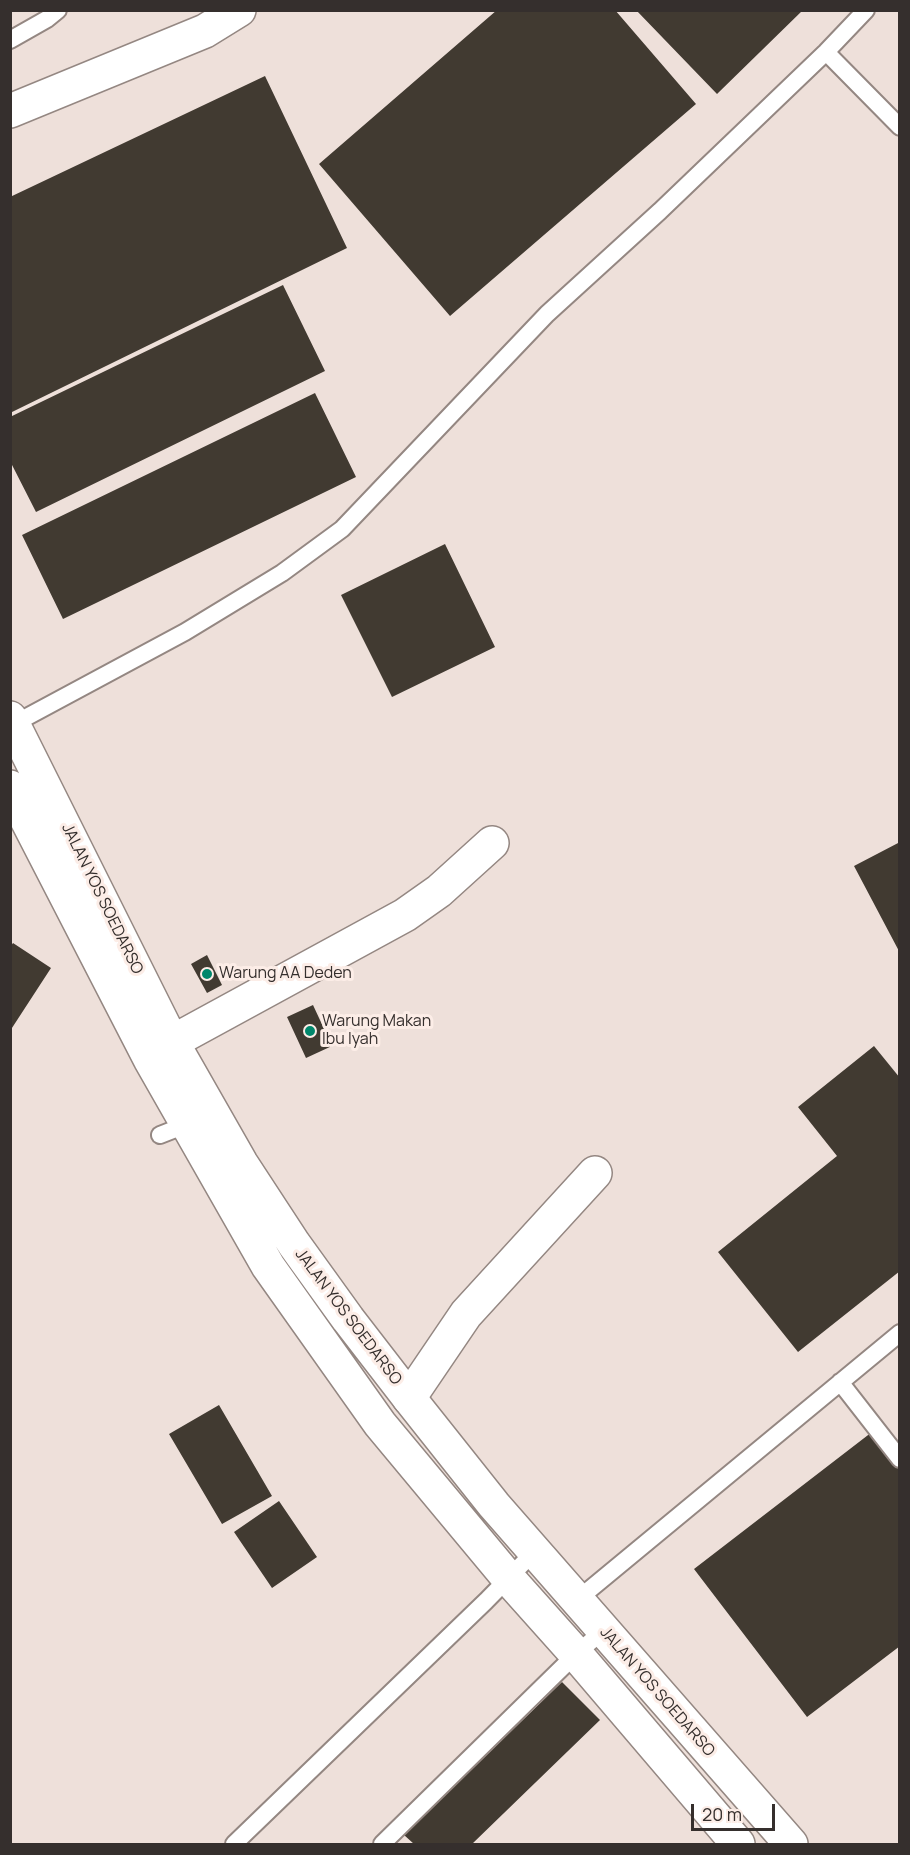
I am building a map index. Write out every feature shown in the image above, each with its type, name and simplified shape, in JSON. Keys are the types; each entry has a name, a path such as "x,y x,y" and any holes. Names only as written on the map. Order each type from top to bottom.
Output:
{"main road":[{"path":"10,111 205,31 239,10"},
{"name":"JALAN YOS SOEDARSO","path":"12,723 103,934 174,1129 380,1424 509,1579 576,1654 738,1845"},
{"name":"JALAN YOS SOEDARSO","path":"10,787 172,1042 241,1162 294,1244 348,1319 409,1398 535,1551 791,1845"},
{"path":"172,1042 405,915 439,891 492,843"},
{"path":"409,1398 466,1314 595,1173"}],"lane":[{"path":"10,40 47,19 58,10"},
{"path":"12,723 185,632 282,573 342,529 547,314 660,211 826,52 866,10"},
{"path":"826,52 900,127"},
{"path":"577,1600 900,1333"},
{"path":"840,1382 900,1459"},
{"path":"234,1845 509,1579 535,1551"},
{"path":"382,1845 576,1654 604,1630"}],"building":[{"path":"497,10 615,10 696,104 450,316 319,164"},
{"path":"636,10 803,10 717,94"},
{"path":"265,76 347,248 10,413 10,197"},
{"path":"283,285 325,371 36,512 10,461 10,417"},
{"path":"315,393 356,477 63,619 22,535"},
{"path":"445,544 495,647 392,697 341,595"},
{"path":"900,842 900,953 854,866"},
{"path":"13,943 51,968 10,1031 10,947"},
{"name":"Warung AA Deden","path":"207,955 222,985 207,993 191,964"},
{"name":"Warung Makan Ibu Iyah","path":"313,1005 332,1046 306,1058 287,1017"},
{"path":"874,1046 900,1078 900,1271 798,1352 718,1252 837,1156 798,1107"},
{"path":"219,1405 272,1496 222,1524 169,1434"},
{"path":"872,1432 900,1468 900,1646 807,1717 694,1569"},
{"path":"279,1501 317,1557 272,1588 234,1532"},
{"path":"562,1682 600,1720 472,1844 414,1844 404,1835"}],"place":[{"name":"Warung AA Deden","path":"207,974"},
{"name":"Warung Makan Ibu Iyah","path":"310,1031"}]}
